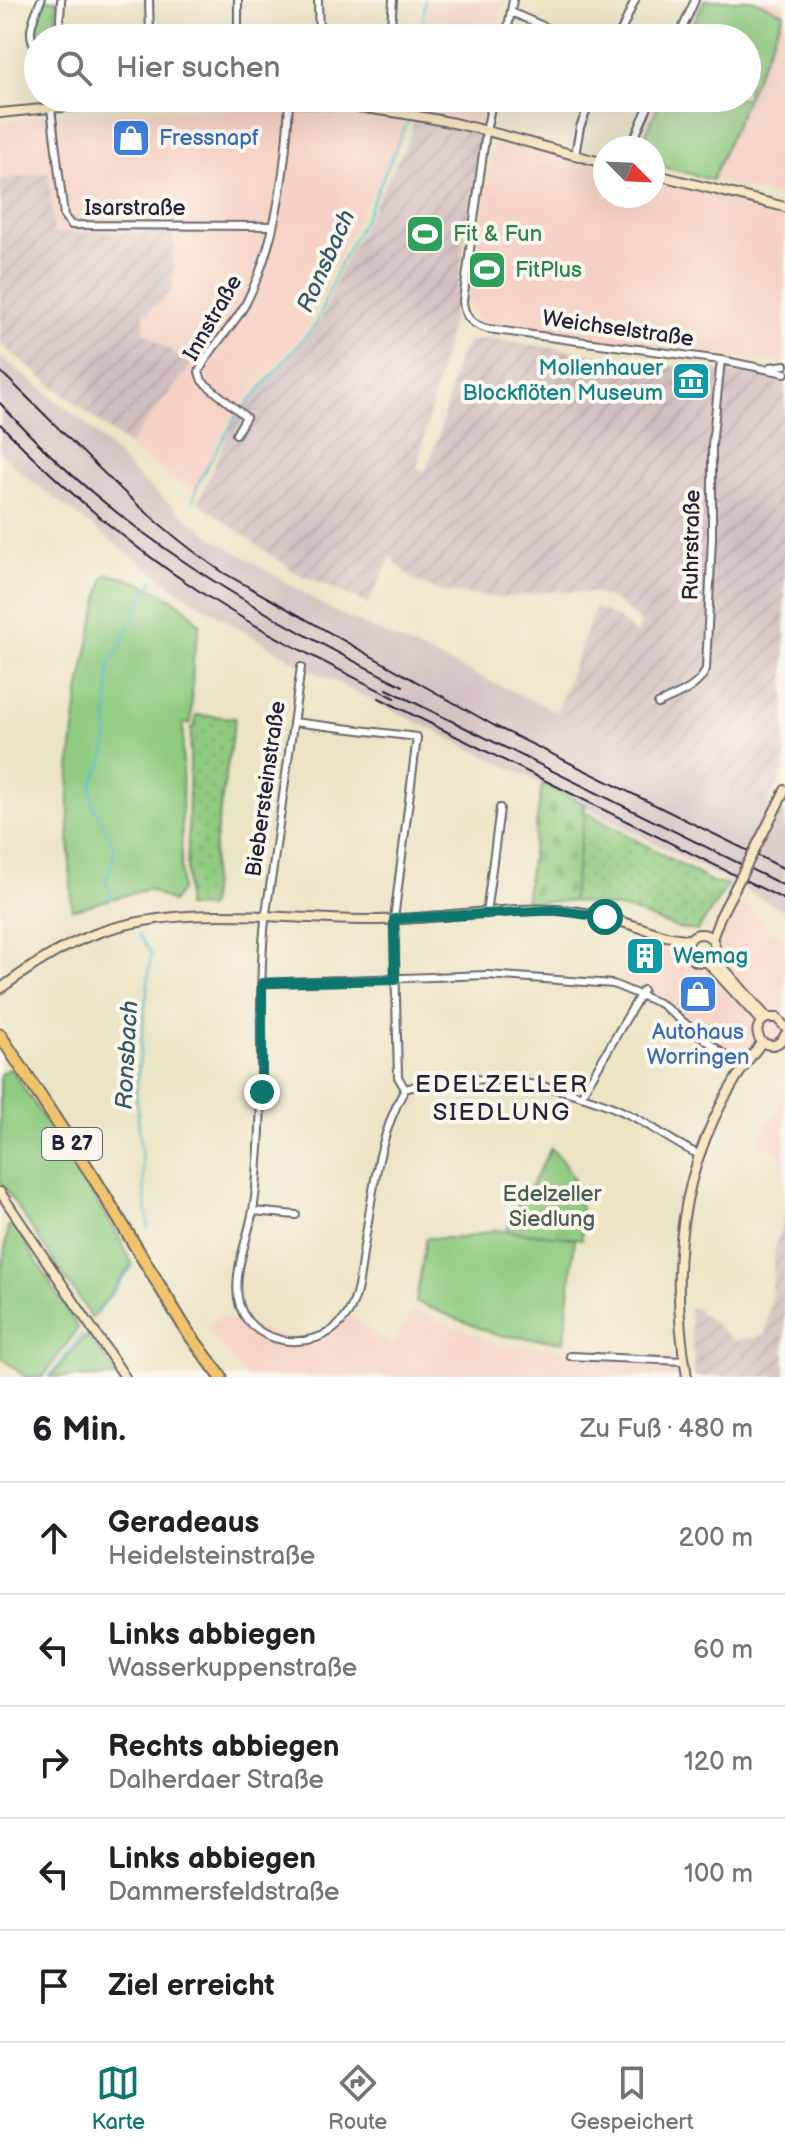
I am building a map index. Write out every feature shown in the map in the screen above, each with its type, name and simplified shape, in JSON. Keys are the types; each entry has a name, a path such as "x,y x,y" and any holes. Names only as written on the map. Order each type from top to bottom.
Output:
{"highway":[{"name":"B 27","path":"0,1035 94,1178 181,1322 221,1377"}],"main road":[{"path":"0,113 24,111"},
{"path":"392,112 486,131 593,160"},
{"path":"665,177 785,207"},
{"path":"709,937 778,809 785,790"},
{"path":"0,989 51,954 99,933 160,919 208,915 394,919 554,910 593,914 688,945"},
{"path":"688,945 697,935 709,937"},
{"path":"688,945 692,960 699,963 710,959 716,949 709,937"},
{"path":"710,959 764,1020"},
{"path":"764,1020 777,1018 785,1027"},
{"path":"764,1020 757,1032 762,1042 771,1046 784,1039"},
{"path":"687,1377 679,1304 680,1243 685,1200 698,1154 716,1111 762,1042"},
{"path":"0,1192 125,1377"}],"street":[{"path":"32,24 41,0"},
{"path":"60,24 61,0"},
{"path":"149,0 150,24"},
{"path":"238,0 238,24"},
{"path":"318,0 319,24"},
{"path":"391,24 393,0"},
{"path":"509,24 513,0"},
{"path":"684,24 695,0"},
{"path":"624,24 633,1"},
{"path":"511,12 538,24"},
{"name":"Isarstraße","path":"51,112 64,216 71,225 272,226"},
{"name":"Innstraße","path":"236,434 246,417 202,381 199,372 247,301 259,272 280,191 288,112"},
{"path":"486,131 490,112"},
{"path":"575,155 586,112"},
{"path":"635,136 646,112"},
{"name":"Weichselstraße","path":"486,131 463,301 468,318 477,326 721,360 785,373"},
{"name":"Ruhrstraße","path":"658,704 694,686 702,679 706,669 712,538 712,445 721,360"},
{"name":"Weichselstraße","path":"766,368 785,365"},
{"name":"Biebersteinstraße","path":"301,667 267,916 262,983 262,1092 253,1211 237,1277 237,1296 242,1313 253,1325 278,1339 291,1342 318,1339 333,1331 345,1319 357,1291 383,1145 393,1110 405,1089"},
{"path":"293,722 417,737 394,919 398,1077 405,1089 424,1083 494,1081 537,1085 581,1096 633,1117 698,1154"},
{"path":"486,914 500,808"},
{"path":"262,983 488,975 613,984 642,992 661,1004 742,1069"},
{"path":"581,1096 642,992"},
{"path":"253,1211 296,1215"},
{"path":"570,1356 684,1361"}],"shaded area":[{"path":"428,0 504,0 499,24 425,24"},
{"path":"701,0 770,0 785,6 785,198 665,167 665,136 641,136 652,112 761,112 761,24 690,24"},
{"path":"115,112 299,112 405,119 401,136 332,271 309,325 229,421 195,494 128,445 191,365 144,332 144,314 54,233 48,173 0,180 0,121"},
{"path":"432,112 481,112 478,124"},
{"path":"414,120 481,135 453,315 417,469 426,470 439,435 458,358 468,342 487,338 672,366 785,379 785,768 767,806 557,712 595,607 616,617 637,635 642,623 614,600 594,593 557,591 500,598 438,591 412,579 391,557 368,604 295,572 198,502 234,421 320,323 340,271 410,137"},
{"path":"506,140 593,163 593,208 665,208 665,182 785,212 785,363 492,325 479,319 471,311 469,297 493,150 498,143"},
{"path":"48,172 54,233 174,232 172,290 144,314 144,332 191,365 128,445 0,344 0,180"},
{"path":"0,356 85,423 142,481 207,534 331,610 785,814 785,911 542,784 299,664 181,593 21,473 0,451"},
{"path":"739,900 744,901 759,918 769,934 776,930 785,942 785,1057 771,1052 737,1058 667,1001 650,990 622,981 641,938 674,952 704,972"},
{"path":"785,1096 785,1156 756,1142"},
{"path":"785,1212 785,1377 695,1377 689,1308 696,1308 735,1341 765,1335 774,1253"},
{"path":"412,1310 502,1345 677,1357 682,1377 246,1377 206,1328 220,1317 292,1339 316,1337 335,1326 346,1312 393,1346"}],"green space":[{"path":"45,0 57,0 56,24 36,24"},
{"path":"704,0 754,0 784,13 761,66 761,24 693,24"},
{"path":"655,112 741,112 712,180 665,167 665,136 645,136"},
{"path":"109,574 170,597 200,623 193,659 191,723 183,724 181,890 172,902 148,889 72,910 69,809 74,727 94,621 104,578"},
{"path":"196,715 235,718 214,847 210,905 207,908 186,907 191,728 195,727"},
{"path":"542,784 586,805 572,901 525,902"},
{"path":"585,812 714,883 728,885 697,931 677,928 630,910 572,901"},
{"path":"11,1068 119,1236 132,1264 92,1318 0,1181 0,1074"},
{"name":"Edelzeller Siedlung","path":"551,1148 574,1180 581,1211 582,1239 507,1231 510,1215 526,1195"},
{"path":"13,1223 78,1328 43,1377 25,1377 0,1356 0,1286 8,1227"},
{"path":"495,1230 575,1238 564,1342 496,1335 416,1302 426,1238 462,1238"},
{"path":"88,1336 119,1377 51,1377 83,1338"}],"waterway":[{"name":"Ronsbach","path":"422,24 425,0"},
{"name":"Ronsbach","path":"193,503 199,481 235,418 317,323 337,270 368,212 409,118"},
{"name":"Ronsbach","path":"112,899 106,880 114,847 93,805 91,786 104,759 107,743 109,666 143,595 154,579"},
{"name":"Ronsbach","path":"139,935 151,953 136,1093 148,1228"},
{"name":"Ronsbach","path":"97,1314 133,1266"},
{"name":"Ronsbach","path":"49,1377 82,1334"}],"railway":[{"path":"0,371 135,503 224,573 495,726 785,869"},
{"path":"0,403 89,490 188,564 293,628 403,686"},
{"path":"0,424 96,514 175,575 273,635 395,698"},
{"path":"387,689 785,886"},
{"path":"379,698 785,900"}],"place":[{"name":"Fressnapf","path":"131,138"},
{"name":"Fit & Fun","path":"425,234"},
{"name":"FitPlus","path":"487,270"},
{"name":"Mollenhauer Blockflöten Museum","path":"691,381"},
{"name":"Wemag","path":"645,956"},
{"name":"Autohaus Worringen","path":"698,994"}],"district":[{"name":"EDELZELLER SIEDLUNG","path":"502,1098"}],"route":[{"path":"262,1092 262,983 395,980 394,919 554,910 605,917"}]}
